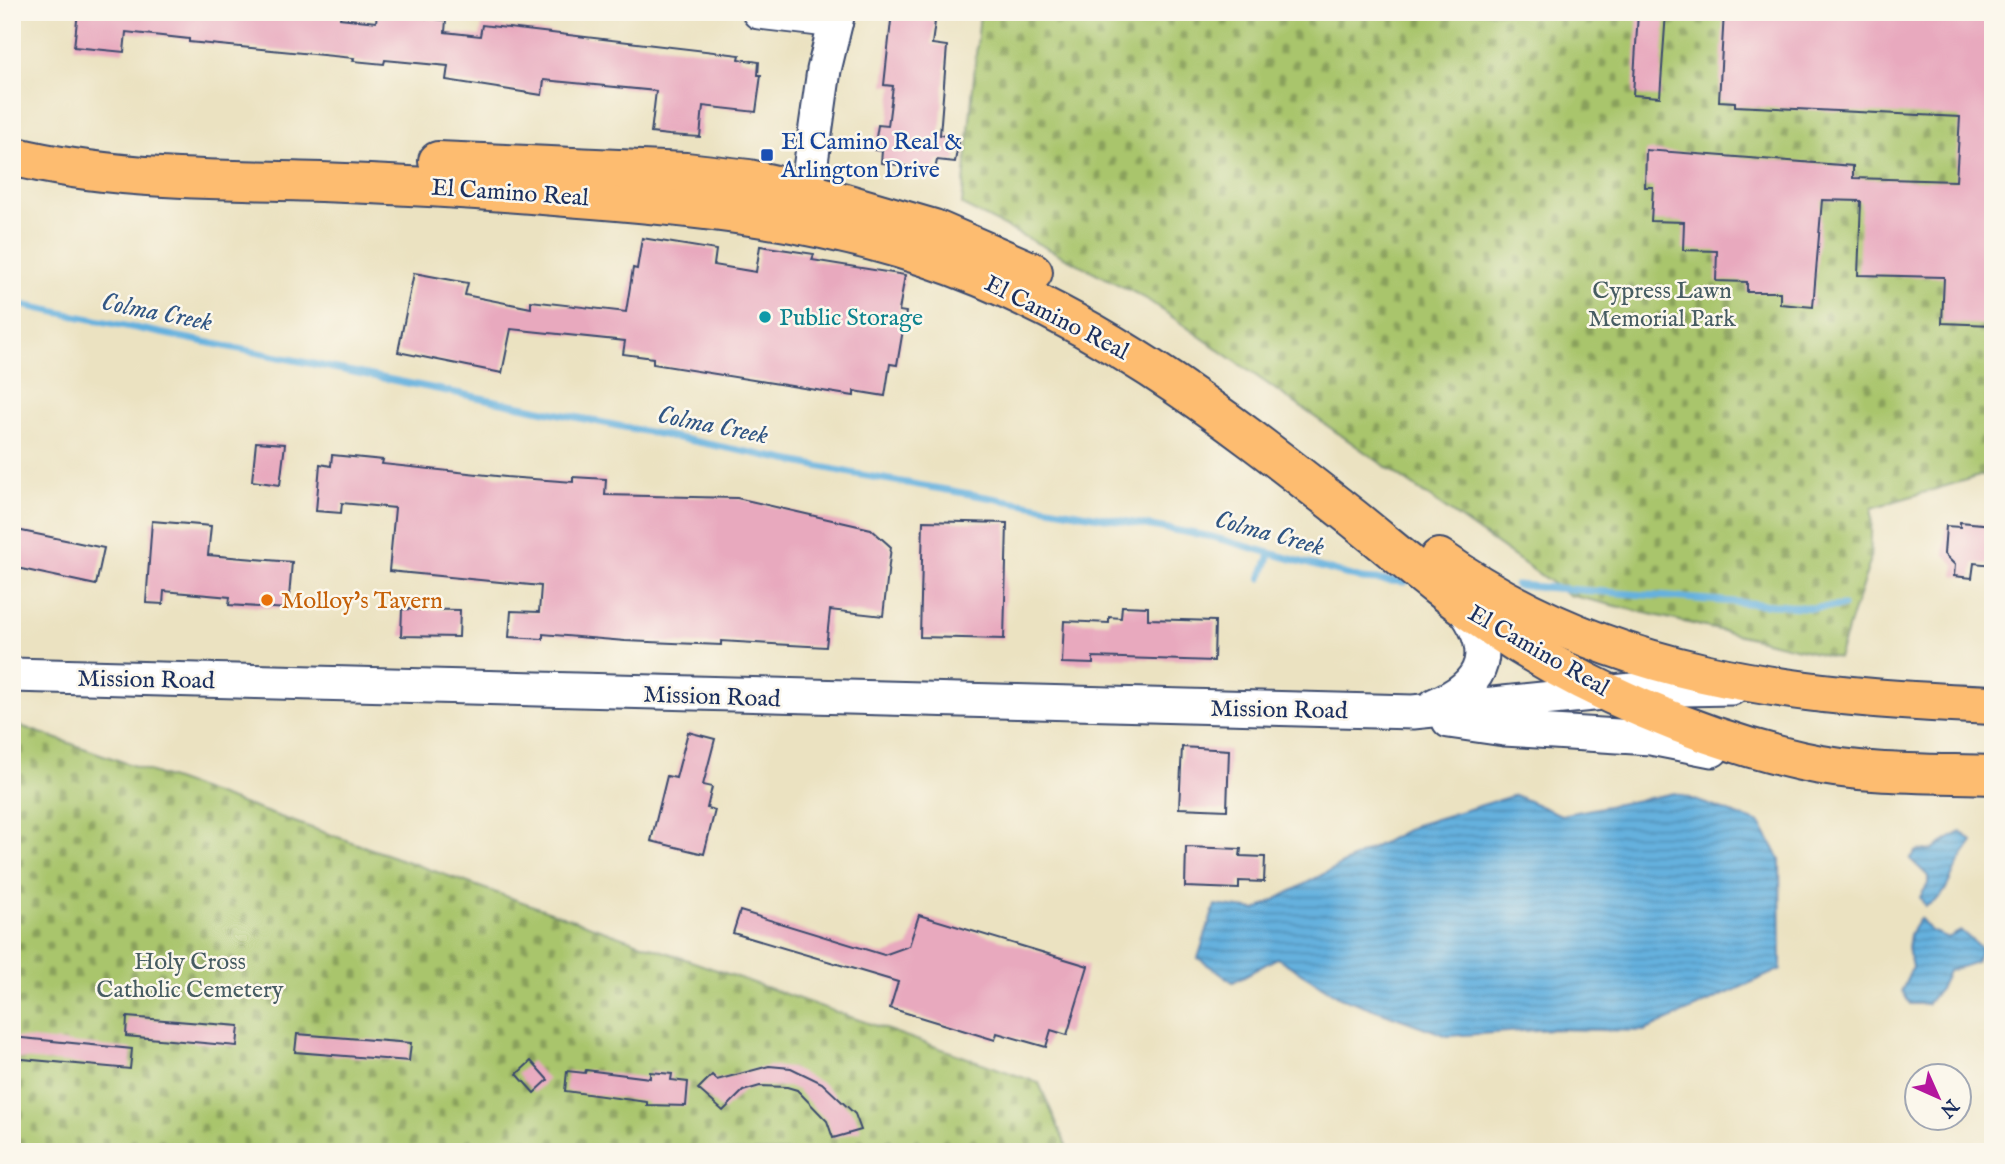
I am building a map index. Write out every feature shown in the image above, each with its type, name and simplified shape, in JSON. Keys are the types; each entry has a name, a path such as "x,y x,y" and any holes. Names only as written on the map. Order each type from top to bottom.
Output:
{"main road":[{"name":"El Camino Real","path":"12,129 88,145 157,152 686,172 749,179 804,208 977,276 1059,312 1115,343 1222,415 1461,605 1519,644 1609,692 1694,727 1798,761 1884,772 1993,775"},
{"name":"El Camino Real","path":"12,156 106,173 439,187 680,205 804,208 947,234 1009,260 1115,317 1230,394 1431,553 1520,608 1612,649 1657,664 1776,688 1860,698 1993,705"}],"street":[{"path":"759,12 837,17 824,70 804,208"},
{"name":"Mission Road","path":"1413,712 1452,697 1478,675 1483,657 1481,641 1461,605"},
{"name":"Mission Road","path":"12,675 1413,712 1609,692 1776,688"},
{"name":"Mission Road","path":"1413,712 1469,724 1651,738 1721,752 1798,761"}],"green space":[{"name":"Cypress Lawn Memorial Park","path":"980,12 1993,12 1993,472 1872,508 1870,562 1838,658 1569,595 1145,298 962,205"},
{"name":"Holy Cross Catholic Cemetery","path":"12,723 1039,1083 1069,1152 12,1152"}],"water":[{"path":"1675,793 1760,823 1780,859 1781,969 1644,1031 1551,1029 1448,1036 1340,997 1277,958 1233,982 1198,958 1215,905 1256,910 1416,825 1515,795 1561,815"},
{"path":"1961,832 1973,842 1944,892 1925,906 1920,897 1928,884 1928,876 1910,859 1917,851 1931,850"},
{"path":"1920,918 1931,931 1948,938 1961,931 1981,948 1976,962 1948,971 1940,989 1927,1004 1910,1004 1902,991 1912,967 1908,948 1910,934"}],"building":[{"path":"78,12 341,12 340,18 376,22 377,14 414,17 446,20 445,32 480,36 482,25 740,55 739,59 759,62 758,75 761,75 756,112 703,106 700,137 669,135 651,133 656,91 544,80 542,95 446,80 448,66 385,60 384,64 353,61 354,58 189,42 189,39 126,32 124,52 74,47"},
{"path":"892,12 921,12 921,17 935,22 932,44 947,46 940,135 959,138 955,162 937,160 935,170 881,163 882,151 874,150 878,125 888,126 893,86 884,85"},
{"path":"1638,12 1666,12 1660,97 1633,95"},
{"path":"1724,12 1937,12 1993,16 1989,138 1993,139 1993,325 1942,323 1944,277 1858,275 1861,201 1822,200 1813,307 1780,304 1780,292 1747,292 1747,282 1716,281 1717,251 1683,250 1684,222 1651,221 1653,187 1645,187 1646,150 1853,166 1853,178 1956,181 1960,117 1735,106 1735,102 1719,101"},
{"name":"Public Storage","path":"642,238 716,250 714,265 756,272 760,246 814,254 812,260 905,275 899,311 906,312 897,365 890,364 885,396 854,391 854,396 653,364 653,358 623,354 625,341 511,329 502,373 398,352 414,273 468,283 465,295 531,308 531,301 626,312 633,268 637,269"},
{"path":"256,442 285,444 280,485 252,481"},
{"path":"332,455 383,460 382,464 506,477 573,482 573,477 606,479 605,495 737,498 871,529 891,547 883,616 830,610 826,647 721,641 721,645 625,641 543,634 543,639 509,637 511,611 539,612 541,586 389,571 395,508 342,503 341,513 316,511 320,464 331,466"},
{"path":"152,521 211,526 208,555 292,562 288,609 229,605 230,597 164,591 163,604 146,603"},
{"path":"923,521 1007,523 1004,639 920,637"},
{"path":"1960,522 1993,525 1993,565 1974,563 1972,578 1954,576 1955,565 1944,554 1946,526 1960,527"},
{"path":"12,529 104,548 96,585 12,567"},
{"path":"1122,606 1148,607 1148,619 1215,621 1214,661 1093,657 1093,664 1062,663 1064,621 1109,623 1109,617 1121,618"},
{"path":"402,609 460,610 459,637 401,636"},
{"path":"688,732 715,739 703,785 712,787 707,808 715,810 704,854 651,841 667,776 676,778"},
{"path":"1182,747 1229,750 1227,810 1179,808"},
{"path":"1186,847 1241,849 1240,856 1265,857 1264,882 1239,881 1239,889 1185,887"},
{"path":"740,911 884,955 909,946 919,915 1088,966 1067,1035 1051,1030 1046,1047 997,1033 995,1040 890,1008 898,982 733,933"},
{"path":"127,1017 239,1026 237,1046 126,1036"},
{"path":"297,1034 411,1043 409,1061 295,1052"},
{"path":"12,1037 132,1049 130,1069 12,1058"},
{"path":"531,1061 548,1080 534,1093 517,1074"},
{"path":"769,1066 791,1068 822,1083 855,1114 861,1130 833,1138 827,1121 797,1090 787,1087 760,1086 743,1091 723,1111 698,1089 712,1075 717,1080"},
{"path":"586,1070 650,1078 650,1072 672,1074 671,1080 688,1082 686,1106 647,1105 647,1102 565,1091 567,1071 585,1073"}],"waterway":[{"name":"Colma Creek","path":"12,303 856,474 1213,537 1362,579 1405,582"},
{"path":"1261,578 1270,555"},
{"name":"Colma Creek","path":"1516,585 1813,608 1843,606"}],"place":[{"name":"El Camino Real & Arlington Drive","path":"767,155"},
{"name":"Public Storage","path":"765,317"},
{"name":"Molloy's Tavern","path":"267,600"}]}
